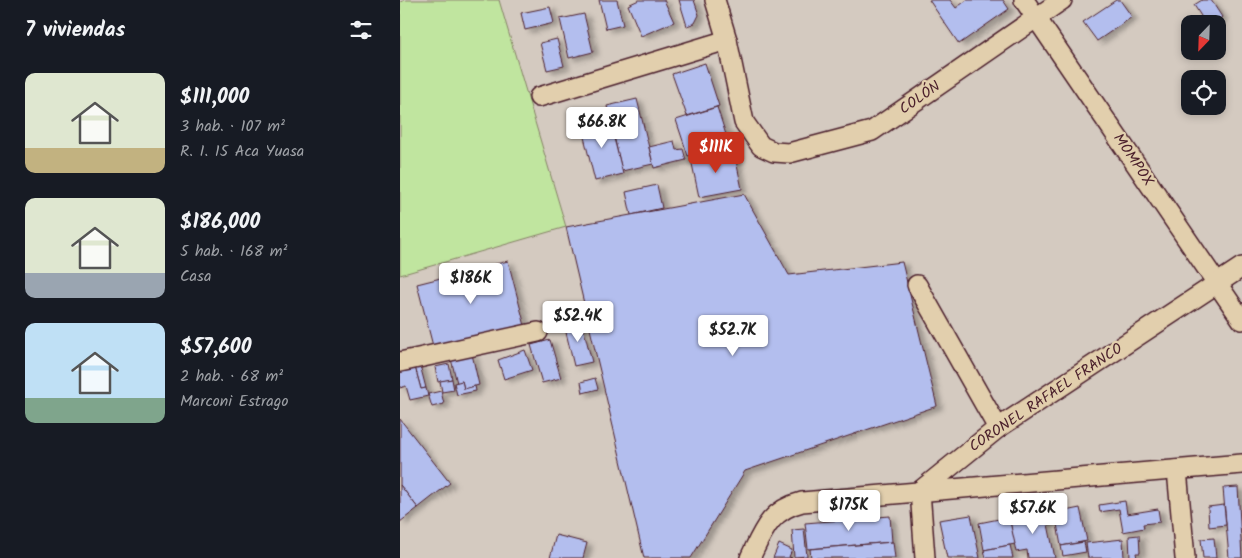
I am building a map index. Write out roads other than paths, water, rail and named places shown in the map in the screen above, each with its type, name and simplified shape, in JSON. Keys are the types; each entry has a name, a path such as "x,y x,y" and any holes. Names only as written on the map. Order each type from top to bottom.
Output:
{"street":[{"path":"539,97 727,40 715,0"},
{"name":"MOMPOX","path":"1024,0 1216,285 1242,320"},
{"name":"COLÓN","path":"727,40 744,122 761,146 774,152 789,153 872,131 1062,0"},
{"name":"CORONEL RAFAEL FRANCO","path":"920,491 998,428 1242,267"},
{"path":"917,285 998,428"},
{"path":"400,362 538,332"},
{"path":"750,558 764,528 775,515 788,506 802,502 1242,464"},
{"path":"1177,470 1185,558"},
{"path":"920,491 925,558"}]}
